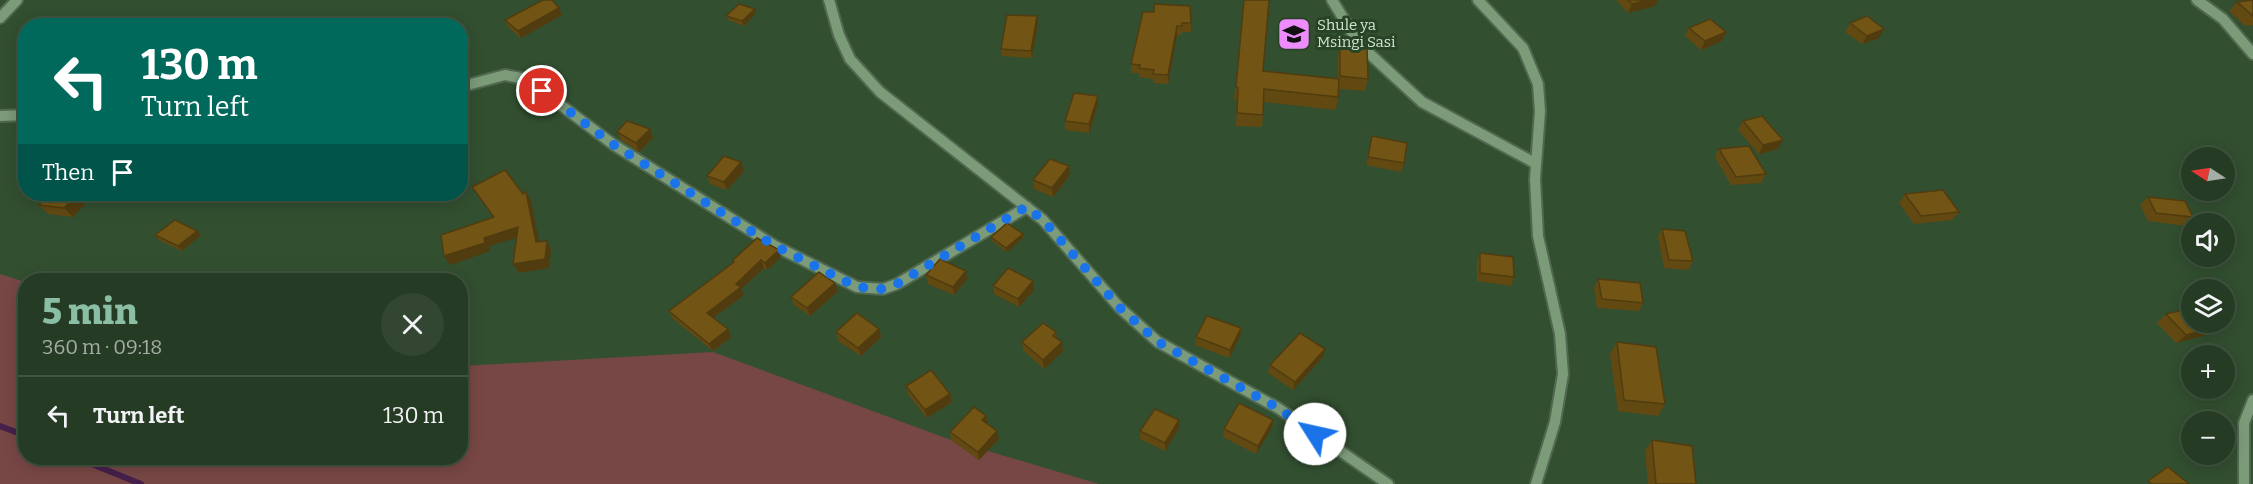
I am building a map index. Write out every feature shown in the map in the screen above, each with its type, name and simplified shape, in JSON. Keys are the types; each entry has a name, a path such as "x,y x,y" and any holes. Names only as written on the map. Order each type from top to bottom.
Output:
{"street":[{"path":"0,18 17,0"},
{"path":"829,0 839,36 850,59 880,92 1043,220 1120,308 1158,342 1278,408 1388,484"},
{"path":"1332,0 1360,45 1422,102 1535,163"},
{"path":"1478,0 1513,35 1532,65 1538,84 1539,120 1535,163 1541,259 1555,310 1564,362 1560,392 1536,484"},
{"path":"2197,0 2223,19 2253,54"},
{"path":"468,85 505,75 526,80 614,145 775,246 857,287 882,289 897,284 1026,207"},
{"path":"0,116 18,115"},
{"path":"2244,484 2244,423 2253,400"}],"shaded area":[{"path":"0,274 18,280 18,465 468,465 468,366 713,352 951,440 1099,484 0,484"}],"building":[{"path":"543,0 552,0 559,8 518,31 505,20"},
{"path":"1244,0 1269,0 1263,71 1339,79 1338,97 1264,89 1263,115 1237,113 1238,88 1236,87"},
{"path":"1628,0 1647,0 1632,4"},
{"path":"2253,0 2253,16 2237,2"},
{"path":"739,4 755,9 742,21 726,16"},
{"path":"1154,4 1190,6 1191,23 1182,23 1182,26 1177,26 1168,75 1153,74 1154,70 1139,68 1140,65 1131,64 1143,12 1154,12"},
{"path":"1007,15 1037,16 1031,51 1001,49"},
{"path":"1867,16 1884,29 1867,36 1850,23"},
{"path":"1710,19 1726,32 1705,41 1689,28"},
{"path":"1340,43 1367,47 1368,79 1340,76"},
{"path":"1074,93 1098,96 1089,124 1065,121"},
{"path":"1762,116 1783,140 1763,145 1743,121"},
{"path":"627,121 650,129 636,143 617,132"},
{"path":"1372,136 1407,143 1404,163 1368,157"},
{"path":"1749,146 1766,174 1736,177 1719,149"},
{"path":"724,156 741,162 724,182 707,176"},
{"path":"1050,159 1069,166 1052,188 1033,180"},
{"path":"505,170 523,194 526,192 536,242 547,241 545,259 513,264 518,227 484,238 485,243 444,256 441,235 494,217 472,187"},
{"path":"1943,190 1959,212 1921,216 1905,194"},
{"path":"2148,197 2185,201 2191,213 2181,213 2181,216 2156,213"},
{"path":"43,201 70,201 64,208 39,205"},
{"path":"175,220 197,231 178,246 155,235"},
{"path":"1007,223 1023,234 1006,248 991,237"},
{"path":"1662,229 1685,231 1693,261 1669,260"},
{"path":"757,238 779,250 765,263 761,260 736,284 741,287 707,313 728,329 709,344 669,311 734,262 733,260"},
{"path":"1480,253 1513,257 1514,277 1480,273"},
{"path":"940,259 966,271 953,287 926,275"},
{"path":"1008,268 1033,281 1018,299 993,286"},
{"path":"819,272 835,283 807,308 791,297"},
{"path":"1598,279 1640,283 1643,303 1602,299"},
{"path":"2181,311 2181,330 2166,314"},
{"path":"857,313 879,329 858,348 836,332"},
{"path":"1207,316 1241,328 1230,350 1196,337"},
{"path":"1043,323 1056,332 1053,336 1062,342 1043,360 1022,342"},
{"path":"1300,333 1325,349 1295,382 1270,365"},
{"path":"1617,342 1656,347 1665,404 1624,400"},
{"path":"931,370 950,394 925,410 906,386"},
{"path":"1239,403 1273,420 1258,446 1224,429"},
{"path":"974,407 986,416 982,420 997,431 978,452 950,432"},
{"path":"1155,409 1179,420 1165,443 1140,431"},
{"path":"1652,440 1692,446 1696,484 1656,484"},
{"path":"2168,467 2189,484 2152,484 2148,481"}],"waterway":[{"path":"0,426 18,433"},
{"path":"94,465 141,484"}],"place":[{"name":"Shule ya Msingi Sasi","path":"1294,34"}],"route":[{"path":"542,91 614,145 775,246 837,278 865,289 882,289 897,284 1026,207 1043,220 1120,308 1158,342 1278,408 1315,434"}]}
